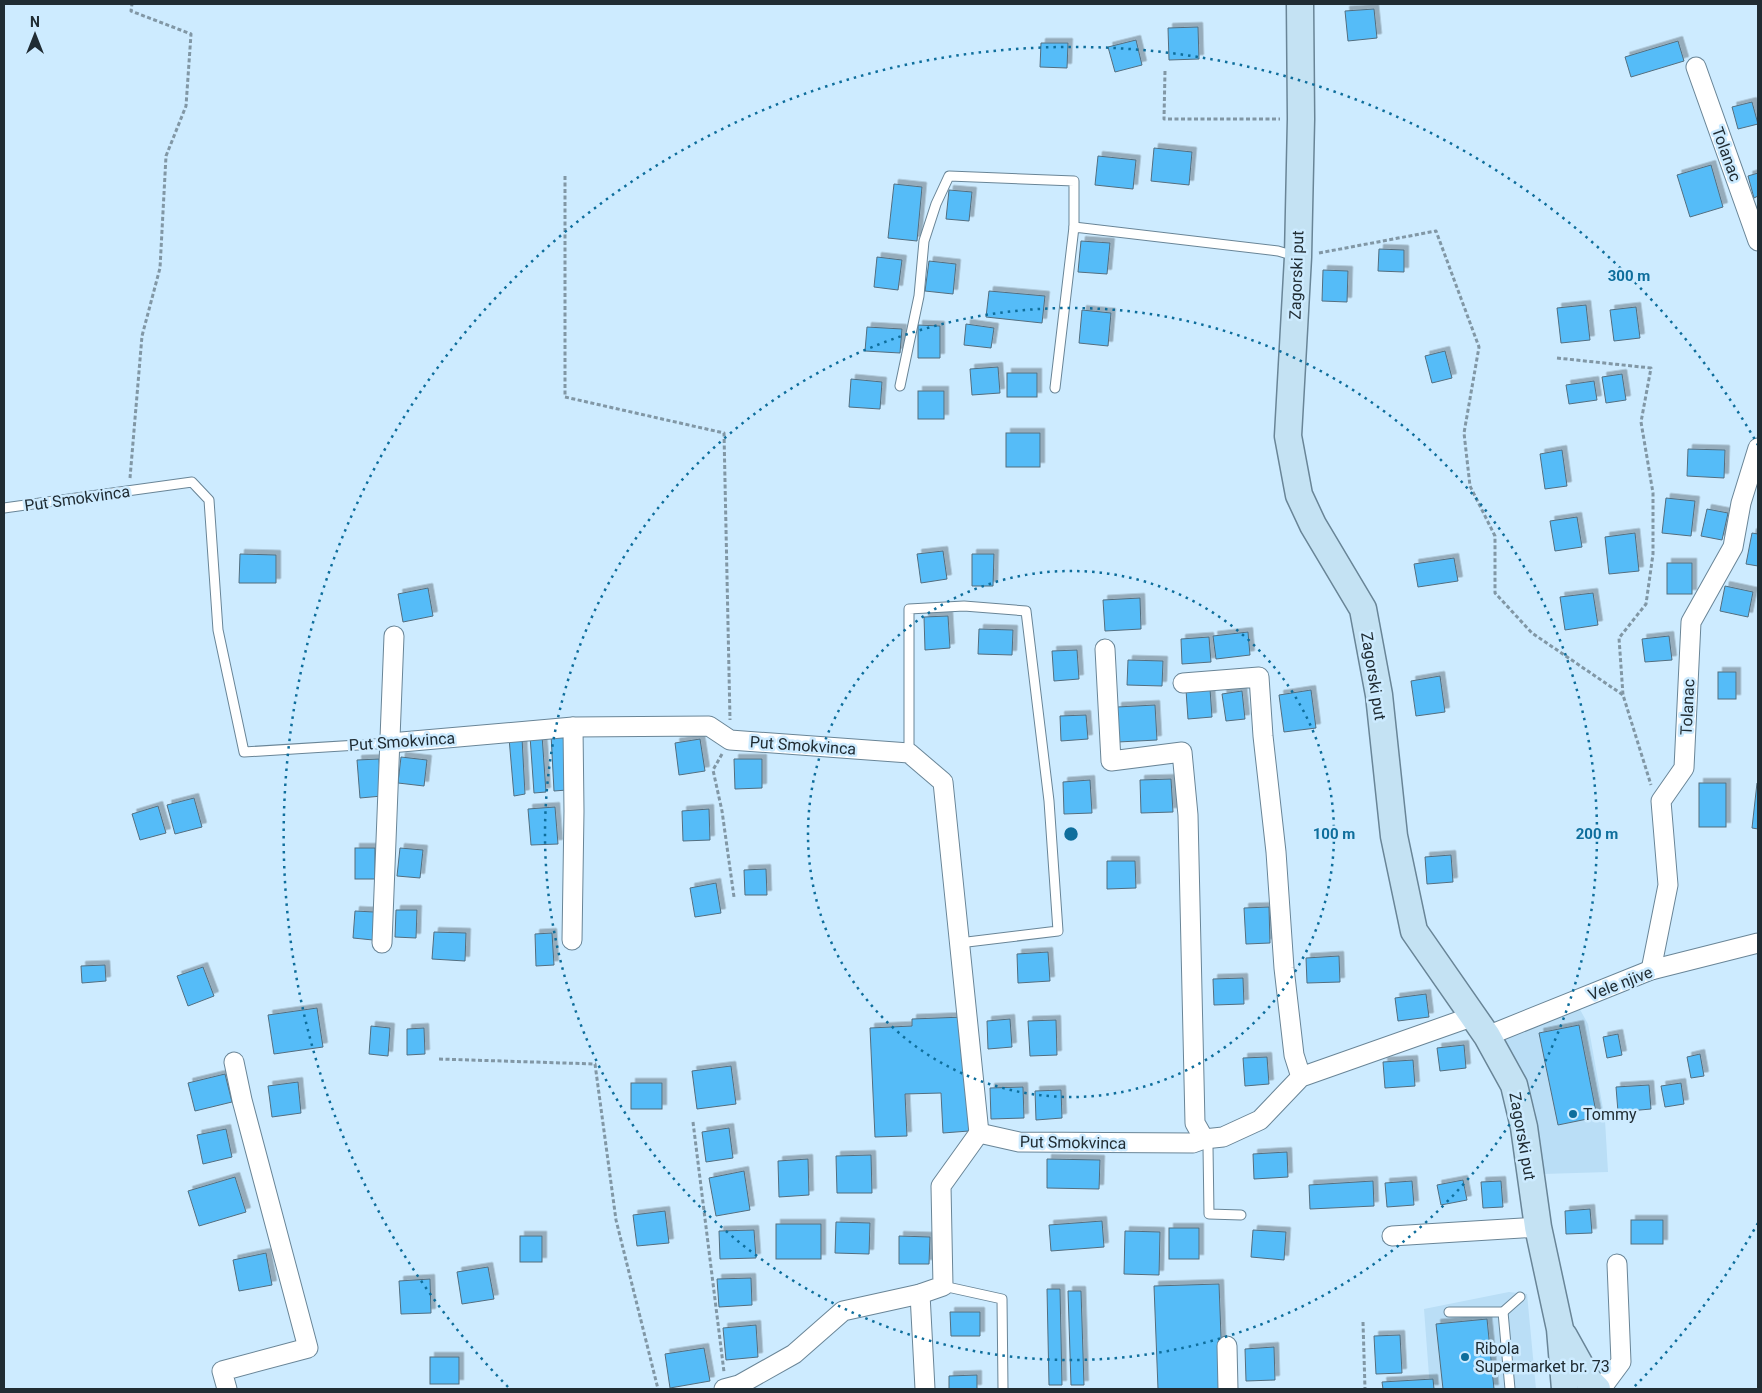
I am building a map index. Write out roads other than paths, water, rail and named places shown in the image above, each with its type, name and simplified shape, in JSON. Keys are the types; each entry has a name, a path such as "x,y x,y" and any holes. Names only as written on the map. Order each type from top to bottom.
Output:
{"main road":[{"name":"Zagorski put","path":"1300,4 1301,120 1298,257 1288,436 1299,495 1313,525 1362,609 1379,695 1394,836 1414,931 1480,1026 1514,1085 1524,1127 1538,1227 1560,1329 1587,1388"}],"street":[{"name":"Tolanac","path":"1696,67 1758,241"},
{"name":"Tolanac","path":"1651,970 1668,885 1661,801 1684,768 1691,622 1733,547 1741,503 1758,448"},
{"path":"382,942 394,636"},
{"path":"1105,649 1111,761 1182,752 1188,815 1195,1123 1204,1139"},
{"path":"1183,684 1259,677 1263,736 1276,852 1284,968 1294,1055 1301,1077"},
{"name":"Put Smokvinca","path":"390,743 573,727 709,726 730,740 909,753"},
{"path":"572,940 573,727"},
{"path":"726,1389 739,1385 794,1354 843,1311 920,1294 944,1286 941,1186 978,1133 944,782 909,753"},
{"name":"Vele njive","path":"1480,1026 1651,970 1758,943"},
{"name":"Put Smokvinca","path":"978,1133 1019,1142 1193,1143 1204,1139 1223,1137 1260,1120 1301,1077 1480,1026"},
{"path":"227,1389 222,1371 308,1348 242,1100 234,1062"},
{"path":"1392,1236 1538,1227"},
{"path":"1587,1388 1621,1362 1617,1264"},
{"path":"920,1294 925,1389"},
{"path":"1227,1346 1228,1389"}],"lane":[{"path":"900,386 919,296 924,241 936,204 949,176 1074,181 1074,227 1055,388"},
{"path":"1074,227 1278,251 1298,257"},
{"name":"Put Smokvinca","path":"4,508 192,482 209,500 218,630 244,752 390,743"},
{"path":"909,753 909,609 964,606 1026,611 1049,801 1058,930 959,943"},
{"path":"1204,1139 1208,1147 1209,1214 1241,1215"},
{"path":"944,1286 1002,1299 1003,1388"},
{"path":"1449,1312 1503,1312 1520,1297"},
{"path":"1503,1312 1510,1389"}],"place":[{"name":"Tommy","path":"1573,1114"},
{"name":"Ribola Supermarket br. 73","path":"1465,1357"}]}
